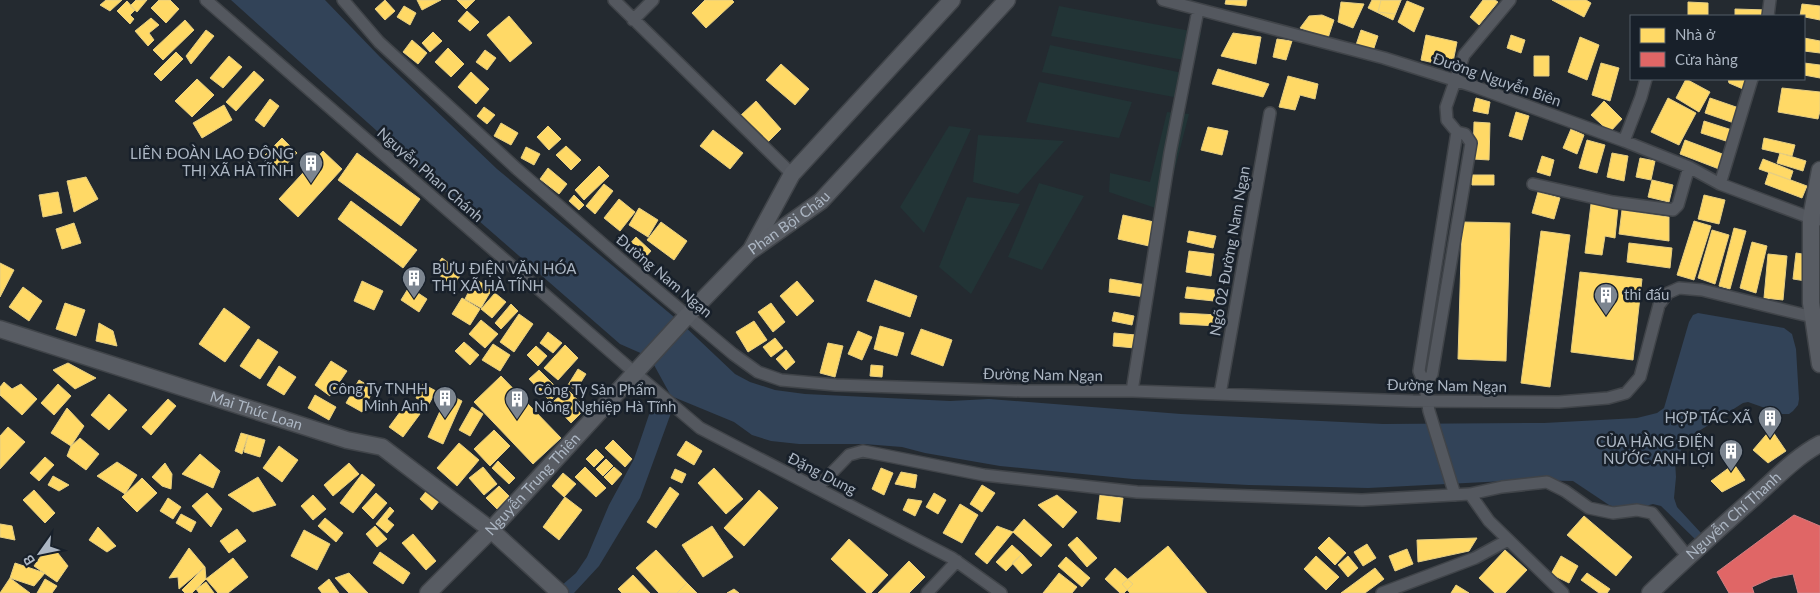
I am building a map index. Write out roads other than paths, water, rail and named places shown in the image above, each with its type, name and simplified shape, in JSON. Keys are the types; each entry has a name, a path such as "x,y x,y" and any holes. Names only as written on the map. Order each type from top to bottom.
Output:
{"street":[{"name":"Nguyễn Phan Chánh","path":"206,0 635,373"},
{"name":"Đường Nam Ngạn","path":"343,0 379,42 532,182 732,354 758,372 781,380 846,386 1220,394 1428,406 1559,402 1608,398 1626,393 1640,377 1659,305 1668,293 1679,288 1702,290 1813,317"},
{"path":"614,0 792,174"},
{"path":"633,20 653,0"},
{"name":"Phan Bội Châu","path":"749,252 792,174 952,0"},
{"name":"Phan Bội Châu","path":"749,252 821,200 1007,0"},
{"name":"Đường Nguyễn Biên","path":"1163,0 1182,2 1198,10 1384,58 1456,80 1624,141 1688,167 1720,184 1816,219"},
{"path":"1425,385 1432,374 1471,143 1466,134 1457,132 1447,120 1446,107 1464,55 1510,0"},
{"path":"1768,15 1770,0"},
{"path":"1132,391 1170,153 1198,10"},
{"path":"1624,141 1646,80"},
{"path":"1720,184 1752,80"},
{"name":"Ngõ 02 Đường Nam Ngạn","path":"1220,394 1270,113"},
{"path":"1453,490 1428,406 1425,385 1419,371 1457,132"},
{"path":"1533,184 1613,202 1673,210 1678,204 1688,167"},
{"path":"1820,170 1811,303 1820,364"},
{"name":"Nguyễn Trung Thiên","path":"428,593 491,530 687,316 749,252"},
{"name":"Mai Thúc Loan","path":"0,329 347,440 382,447 491,530 557,590"},
{"name":"Đặng Dung","path":"635,373 700,428 957,561 1001,593"},
{"name":"Nguyễn Chí Thanh","path":"1650,593 1808,450 1820,444"},
{"path":"818,488 849,455 863,451 984,475 1137,492 1362,500 1453,490 1470,494 1502,487 1547,482 1565,490 1589,508 1613,513 1637,510 1652,513 1688,557"},
{"path":"1470,494 1489,521 1563,593"},
{"path":"1382,593 1475,558 1508,540"},
{"path":"927,593 957,561"}],"water":[{"path":"231,0 325,0 380,57 497,169 680,322 735,374 750,382 775,390 805,394 950,401 989,399 1181,414 1383,424 1544,423 1637,418 1657,413 1664,408 1689,322 1693,315 1698,313 1784,328 1792,334 1796,349 1798,405 1789,414 1782,414 1748,402 1743,403 1699,431 1685,443 1675,461 1674,498 1677,507 1701,533 1695,539 1661,506 1653,504 1627,511 1609,505 1573,481 1525,480 1368,488 1248,485 1133,479 1000,466 925,453 902,447 864,444 799,444 771,441 752,435 734,422 671,396 654,365 645,355 620,344 416,166"},
{"path":"654,400 671,413 640,498 599,566 574,593 553,593 576,573 587,557 609,505 634,459"}],"place":[{"name":"LIÊN ĐOÀN LAO ĐỘNG THỊ XÃ HÀ TĨNH","path":"311,184"},
{"name":"BƯU ĐIỆN VĂN HÓA THỊ XÃ HÀ TĨNH","path":"414,299"},
{"name":"thi đấu","path":"1606,316"},
{"name":"Công Ty TNHH Minh Anh","path":"445,419"},
{"name":"Công Ty Sản Phẩm Nông Nghiệp Hà Tĩnh","path":"517,420"},
{"name":"HỢP TÁC XÃ","path":"1770,439"},
{"name":"CỦA HÀNG ĐIỆN NƯỚC ANH LỢI","path":"1731,472"}]}
